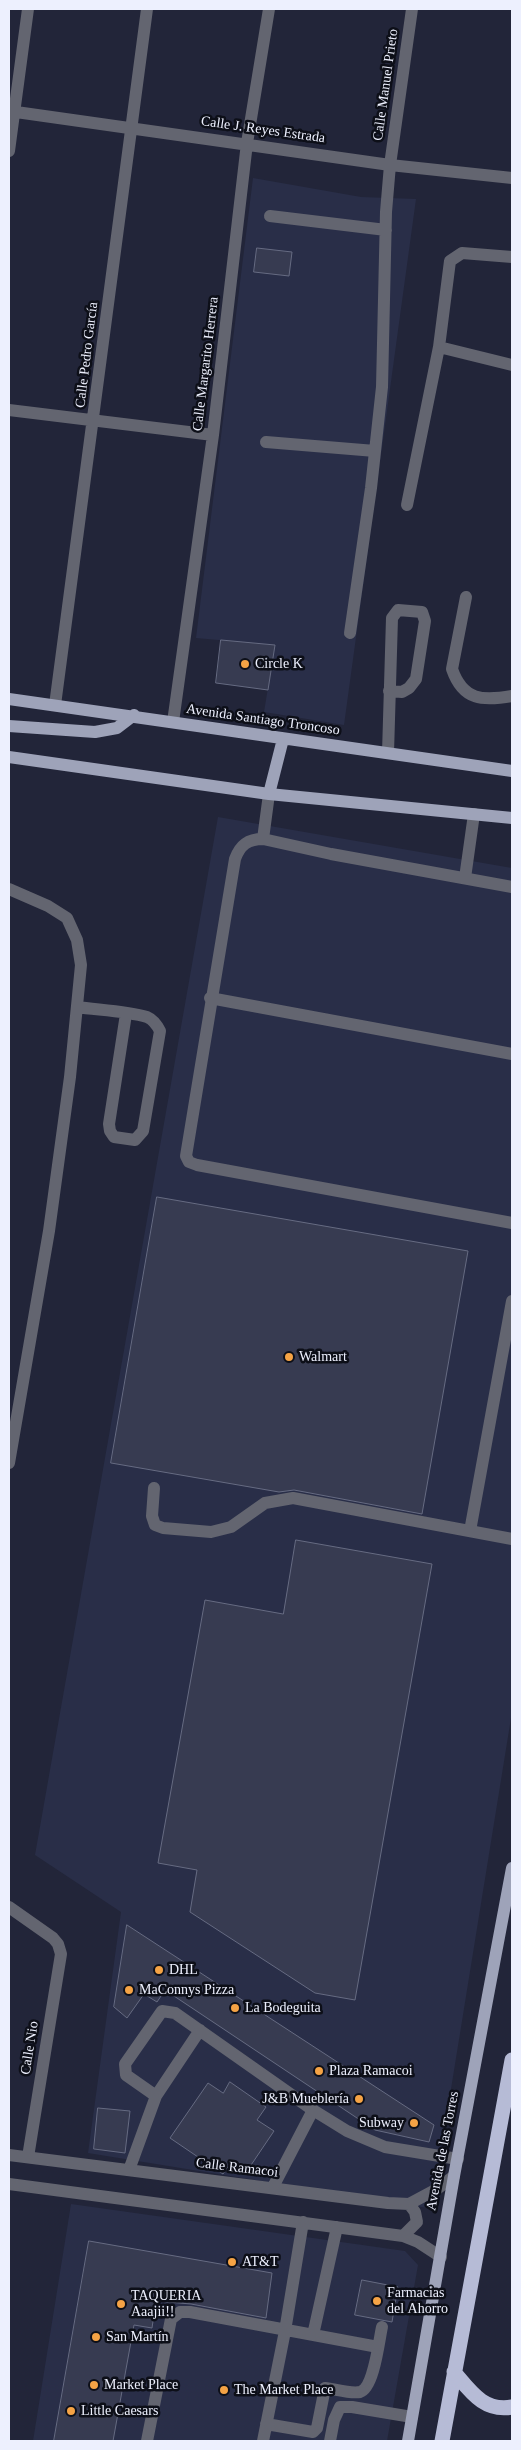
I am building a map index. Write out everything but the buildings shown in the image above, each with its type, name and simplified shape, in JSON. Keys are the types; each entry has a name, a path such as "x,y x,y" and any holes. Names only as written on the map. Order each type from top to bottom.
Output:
{"highway":[{"path":"442,2441 512,2060"},
{"path":"454,2372 485,2405 498,2409 512,2407"}],"main road":[{"name":"Avenida Santiago Troncoso","path":"9,699 512,771"},
{"path":"9,726 94,732 117,728 134,716"},
{"path":"269,794 283,739"},
{"path":"9,757 269,794 512,818"},
{"name":"Avenida de las Torres","path":"408,2441 454,2176 512,1868"}],"street":[{"path":"9,151 12,111 28,9"},
{"name":"Calle Pedro García","path":"56,705 147,9"},
{"name":"Calle Margarito Herrera","path":"173,722 213,435 247,143 269,9"},
{"name":"Calle Manuel Prieto","path":"350,633 382,387 386,230 390,164 412,9"},
{"name":"Calle J. Reyes Estrada","path":"12,111 131,126 390,164 512,178"},
{"path":"270,216 386,230"},
{"path":"407,505 439,347 450,261 462,253 512,257"},
{"path":"439,347 512,365"},
{"path":"9,410 213,435"},
{"path":"266,442 375,451"},
{"path":"466,597 452,669 456,679 463,688 476,696 488,700 512,696"},
{"path":"388,753 389,691 392,618 398,610 422,612 426,621 416,679 410,688 402,692 389,691"},
{"path":"263,839 269,794"},
{"path":"465,878 474,814"},
{"path":"512,887 263,839 244,844 238,849 210,998 185,1149 189,1162 258,1177 512,1223"},
{"path":"9,888 48,906 67,918 77,940 81,965 49,1231 9,1463"},
{"path":"210,998 512,1054"},
{"path":"77,1007 126,1014 147,1018 156,1023 160,1031 143,1132 135,1140 114,1137 110,1131 109,1124 126,1014"},
{"path":"470,1531 512,1300"},
{"path":"154,1488 152,1516 155,1524 163,1528 211,1532 231,1527 265,1503 293,1498 512,1539"},
{"name":"Calle Nio","path":"9,1907 44,1931 58,1944 61,1954 28,2157"},
{"path":"156,2096 126,2075 125,2064 162,2012 167,2010 175,2013 313,2110 347,2131 385,2148 458,2158"},
{"path":"129,2170 156,2096 200,2030"},
{"path":"273,2187 313,2110"},
{"name":"Calle Ramacoi","path":"9,2155 388,2203 409,2204"},
{"path":"403,2236 416,2222 415,2212 409,2204 437,2189 454,2176"},
{"path":"9,2184 403,2236 418,2242 440,2257"},
{"path":"263,2441 285,2330 303,2222"},
{"path":"312,2335 337,2227"},
{"path":"147,2441 171,2319 174,2314 190,2312 378,2347"},
{"path":"266,2424 314,2432 317,2428 325,2388 359,2392 366,2389 371,2380 382,2327"},
{"path":"330,2441 334,2420 340,2407 352,2406 412,2417"}],"shaded area":[{"path":"253,178 361,197 416,199 344,725 264,712 275,645 196,638"},
{"path":"218,817 512,868 512,1712 445,2126 434,2209 88,2153 121,1912 35,1855"},
{"path":"71,2204 405,2251 418,2265 387,2441 33,2441"}],"place":[{"name":"Circle K","path":"245,664"},
{"name":"Walmart","path":"289,1357"},
{"name":"DHL","path":"159,1970"},
{"name":"MaConnys Pizza","path":"129,1990"},
{"name":"La Bodeguita","path":"235,2008"},
{"name":"Plaza Ramacoi","path":"319,2071"},
{"name":"J&B Mueblería","path":"359,2099"},
{"name":"Subway","path":"414,2123"},
{"name":"AT&T","path":"232,2262"},
{"name":"Farmacias del Ahorro","path":"377,2301"},
{"name":"TAQUERIA Aaajii!!","path":"121,2304"},
{"name":"San Martín","path":"96,2337"},
{"name":"Market Place","path":"94,2385"},
{"name":"The Market Place","path":"224,2390"},
{"name":"Little Caesars","path":"71,2411"}]}
